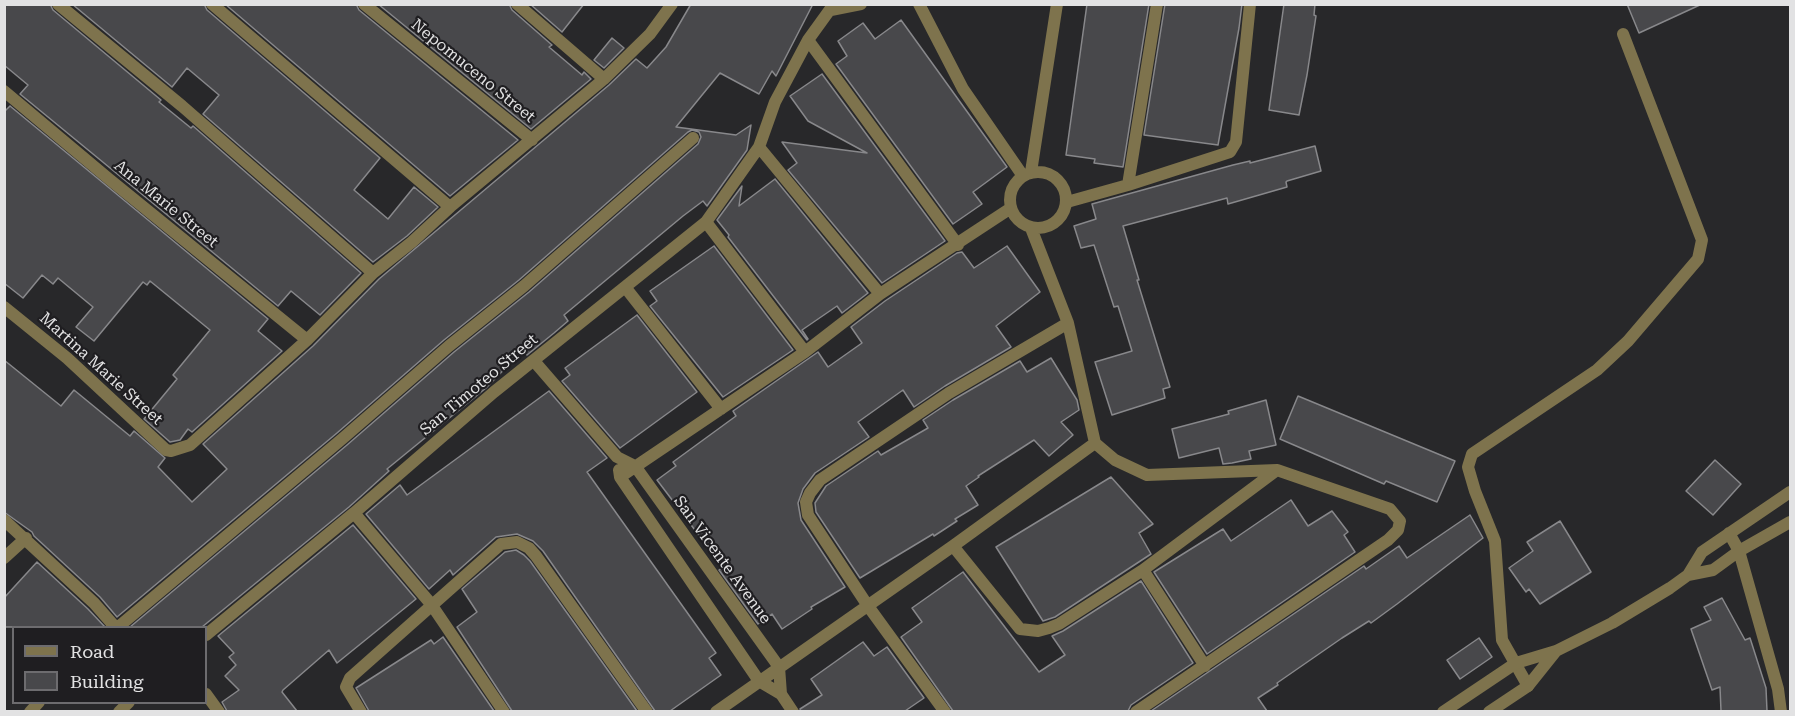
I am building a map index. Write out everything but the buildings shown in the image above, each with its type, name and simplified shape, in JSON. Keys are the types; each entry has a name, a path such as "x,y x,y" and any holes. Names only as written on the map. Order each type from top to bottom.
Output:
{"street":[{"path":"58,4 182,106 374,273"},
{"path":"212,4 450,207"},
{"name":"Nepomuceno Street","path":"364,4 532,140"},
{"path":"517,4 604,79"},
{"path":"832,7 861,4"},
{"path":"919,4 963,89 1027,174"},
{"path":"1027,174 1057,4"},
{"path":"1128,185 1157,4"},
{"path":"1067,202 1230,152 1236,142 1250,4"},
{"path":"308,340 374,273 604,79 650,34 669,6"},
{"name":"San Timoteo Street","path":"207,634 354,513 494,392 706,222 759,147 774,102 808,40 832,7"},
{"path":"1528,686 1503,640 1495,541 1468,467 1472,454 1597,369 1628,341 1698,259 1702,240 1623,34"},
{"path":"808,40 958,245"},
{"name":"Ana Marie Street","path":"4,91 308,340"},
{"path":"118,626 342,440 449,346 524,286 693,138"},
{"path":"759,147 880,294"},
{"path":"1049,173 1063,184 1067,202 1059,220 1051,226 1031,228 1022,224 1015,217 1010,199 1016,182 1027,174 1049,173"},
{"path":"620,477 805,352 880,294 958,245 1011,208"},
{"path":"706,222 805,352"},
{"path":"1031,228 1068,322 1095,443 1115,460 1147,475 1278,470 1390,509 1400,521 1398,530 1388,540 1136,711"},
{"path":"625,287 721,409"},
{"name":"Martina Marie Street","path":"4,307 67,358 166,450 171,451 190,445 308,340"},
{"path":"945,711 868,606 808,515 806,502 820,480 949,393 1068,322"},
{"name":"San Vicente Avenue","path":"534,360 617,457 635,466 779,667"},
{"path":"716,711 953,546 1095,443"},
{"path":"617,457 620,477 759,681 780,694 793,711"},
{"path":"953,546 1020,628 1038,631 1059,624 1143,570 1278,470"},
{"path":"1443,711 1516,663 1556,651 1611,623 1670,588 1688,575 1702,552 1789,496"},
{"path":"354,513 431,604 504,711"},
{"path":"4,520 26,538 116,626"},
{"path":"1688,575 1713,570 1739,551 1791,522"},
{"path":"1729,534 1739,551 1778,689 1781,711"},
{"path":"4,558 26,538"},
{"path":"361,711 346,687 350,678 501,544 517,542 529,548 536,556 647,711"},
{"path":"1143,570 1205,666"},
{"path":"1489,711 1528,686 1556,651"},
{"path":"779,667 780,694"},
{"path":"207,695 219,711"}]}
